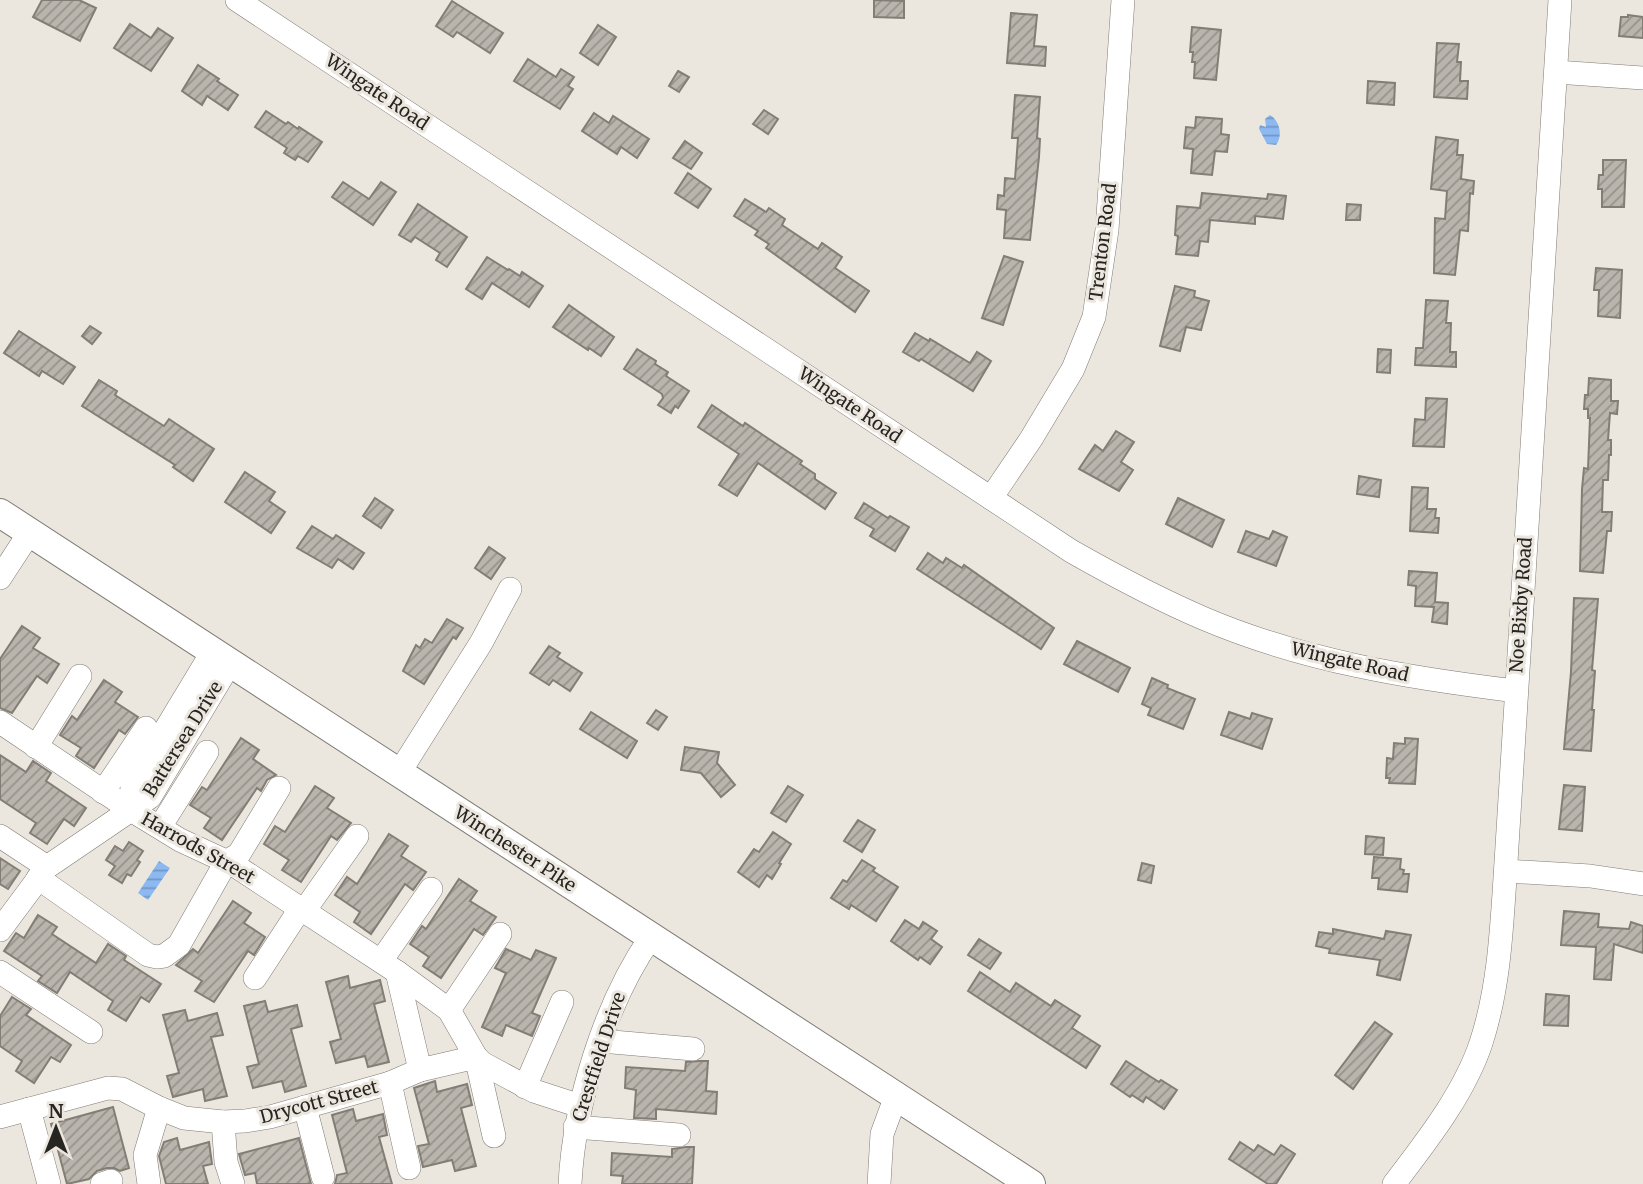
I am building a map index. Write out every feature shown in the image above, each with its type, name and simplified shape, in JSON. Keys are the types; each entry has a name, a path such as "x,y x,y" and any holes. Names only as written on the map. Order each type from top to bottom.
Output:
{"main road":[{"name":"Winchester Pike","path":"0,513 896,1096 1002,1176 1031,1184"}],"street":[{"name":"Wingate Road","path":"237,0 1071,551 1148,594 1237,631 1319,658 1380,672 1516,691"},
{"name":"Trenton Road","path":"991,498 1031,439 1073,369 1094,317 1107,230 1123,0"},
{"name":"Noe Bixby Road","path":"1394,1184 1454,1097 1480,1045 1490,1012 1496,976 1506,871 1560,0"},
{"path":"1556,72 1643,78"},
{"path":"0,578 30,532"},
{"path":"399,773 481,643 510,589"},
{"name":"Battersea Drive","path":"0,930 43,873 131,810 132,785 221,657"},
{"path":"36,747 80,676"},
{"name":"Harrods Street","path":"0,722 131,810 226,862 389,967 449,1010 476,1057 498,1074 578,1116 679,1135"},
{"path":"103,792 146,728"},
{"path":"160,827 207,752"},
{"path":"0,836 43,873 148,954 164,956 179,945 226,862 239,854 279,788"},
{"path":"255,978 358,836"},
{"path":"1506,871 1590,876 1643,884"},
{"path":"420,1070 389,967 431,889"},
{"path":"449,1010 500,934"},
{"name":"Crestfield Drive","path":"570,1184 578,1116 601,1041 625,979 651,937"},
{"path":"0,972 91,1032"},
{"path":"525,1087 562,1002"},
{"path":"601,1041 693,1049"},
{"path":"476,1057 494,1136"},
{"name":"Drycott Street","path":"0,1117 108,1088 122,1089 184,1118 223,1122 270,1117 390,1083 420,1070 476,1057"},
{"path":"390,1083 409,1168"},
{"path":"879,1184 882,1134 896,1096"},
{"path":"305,1107 323,1177"},
{"path":"149,1184 145,1155 159,1108"},
{"path":"29,1109 49,1184"},
{"path":"223,1122 226,1163 233,1184"}],"water":[{"path":"1270,115 1279,129 1276,145 1267,144 1259,129 1260,125 1266,127 1265,119"},
{"path":"159,861 170,868 148,900 138,893"}],"building":[{"path":"42,0 79,0 96,8 80,41 33,17"},
{"path":"874,0 904,1 904,18 874,17"},
{"path":"452,1 503,33 490,53 457,32 453,37 436,26"},
{"path":"1011,13 1037,15 1034,46 1046,47 1045,66 1007,63"},
{"path":"1621,17 1643,17 1643,38 1619,36"},
{"path":"130,24 151,38 158,28 173,38 151,71 114,48"},
{"path":"598,25 616,37 598,65 580,53"},
{"path":"1192,27 1221,30 1216,80 1194,78 1195,62 1192,62 1193,52 1190,52"},
{"path":"1437,43 1459,44 1457,62 1461,62 1460,81 1468,81 1467,99 1434,97"},
{"path":"528,59 556,77 561,69 574,77 568,86 573,89 560,109 514,81"},
{"path":"198,65 238,95 228,110 207,96 202,105 182,91"},
{"path":"678,71 689,77 679,92 669,86"},
{"path":"1368,81 1395,83 1394,105 1367,103"},
{"path":"1015,95 1040,97 1037,138 1040,139 1039,157 1030,240 1004,238 1006,210 997,209 998,195 1004,196 1005,178 1015,179 1018,138 1012,138"},
{"path":"764,110 778,119 768,134 753,124"},
{"path":"266,111 322,142 308,162 298,156 295,160 284,153 287,148 255,127"},
{"path":"594,113 609,123 613,116 649,139 637,158 621,147 617,154 582,131"},
{"path":"1196,117 1222,119 1221,134 1229,135 1227,152 1215,151 1212,175 1191,173 1193,149 1184,148 1186,127 1195,128"},
{"path":"1436,137 1458,140 1457,155 1463,155 1461,179 1474,181 1473,194 1470,193 1468,231 1460,230 1455,275 1434,273 1435,218 1445,219 1447,191 1431,189"},
{"path":"685,141 702,153 691,169 673,158"},
{"path":"1603,160 1626,160 1624,207 1602,207 1602,189 1598,189 1599,175 1603,175"},
{"path":"688,173 711,189 698,208 675,193"},
{"path":"343,182 369,199 381,182 396,192 373,225 332,197"},
{"path":"1202,193 1267,199 1268,194 1286,196 1283,219 1255,216 1255,224 1210,220 1208,242 1200,241 1198,256 1176,254 1177,206 1200,208"},
{"path":"745,199 766,212 769,208 785,219 782,225 818,249 822,243 842,257 835,268 869,291 855,312 766,248 769,244 755,235 758,231 734,216"},
{"path":"418,204 467,237 447,267 436,260 440,253 415,237 411,242 399,235"},
{"path":"1347,204 1361,205 1360,220 1346,220"},
{"path":"1004,256 1023,262 1003,325 982,318"},
{"path":"487,257 520,276 522,272 543,286 529,307 492,283 482,299 466,289"},
{"path":"1596,268 1622,270 1620,318 1598,316 1599,290 1594,290"},
{"path":"1175,286 1195,291 1194,297 1209,301 1201,330 1186,327 1180,351 1160,346"},
{"path":"1426,300 1448,301 1446,323 1451,323 1450,352 1456,352 1456,367 1415,365 1416,348 1423,348"},
{"path":"569,305 614,337 601,356 553,327"},
{"path":"90,326 101,333 92,344 82,336"},
{"path":"19,331 75,367 63,384 42,371 39,376 4,353"},
{"path":"915,333 970,363 977,352 991,361 973,391 921,359 919,361 903,352"},
{"path":"637,349 668,372 666,376 689,391 678,408 675,406 671,413 658,405 663,398 662,394 624,369"},
{"path":"1378,349 1391,350 1390,373 1377,372"},
{"path":"1589,378 1611,380 1611,401 1618,401 1617,414 1610,413 1608,440 1611,440 1611,455 1608,480 1603,480 1602,512 1612,512 1611,531 1607,531 1603,573 1580,571 1582,489 1584,468 1588,469 1590,418 1588,409 1584,409"},
{"path":"99,380 117,391 115,395 164,426 169,419 214,449 193,481 173,467 175,465 82,406"},
{"path":"1426,398 1447,399 1444,447 1413,446 1415,419 1425,420"},
{"path":"712,405 743,426 745,423 802,461 800,464 815,474 815,479 836,493 825,509 758,463 737,496 719,485 739,454 698,427"},
{"path":"1116,431 1134,442 1121,462 1133,470 1119,491 1079,469 1095,445 1103,451"},
{"path":"245,472 275,492 269,501 285,512 271,533 225,502"},
{"path":"1359,476 1381,480 1379,497 1357,494"},
{"path":"1412,487 1428,488 1427,509 1436,509 1435,518 1439,518 1438,533 1410,531"},
{"path":"375,498 393,510 381,528 363,516"},
{"path":"1178,498 1224,520 1212,547 1166,524"},
{"path":"864,503 909,527 895,551 870,536 874,529 855,518"},
{"path":"312,526 333,539 336,535 364,553 353,569 338,559 332,568 297,548"},
{"path":"1246,531 1269,539 1273,531 1287,537 1276,566 1238,552"},
{"path":"489,547 505,558 491,579 475,568"},
{"path":"928,553 943,563 946,558 962,568 964,565 1054,628 1041,649 917,569"},
{"path":"1409,571 1437,573 1435,602 1448,603 1447,624 1432,622 1434,607 1415,606 1416,586 1408,585"},
{"path":"1574,598 1598,599 1592,670 1595,671 1591,751 1564,749"},
{"path":"447,619 463,628 456,639 453,637 424,684 403,671 416,645 420,648 425,639 432,643"},
{"path":"22,626 40,638 33,648 59,664 47,683 37,676 12,713 0,708 0,659"},
{"path":"1077,641 1130,668 1118,692 1064,664"},
{"path":"549,646 560,653 557,657 582,673 570,691 553,680 549,685 530,673"},
{"path":"1152,678 1168,685 1167,688 1195,699 1183,729 1148,715 1151,708 1142,704"},
{"path":"104,680 122,692 115,702 138,717 125,734 119,730 94,768 76,756 81,748 60,735 72,716 77,720"},
{"path":"656,710 667,717 658,730 647,723"},
{"path":"591,712 637,741 627,758 580,729"},
{"path":"1229,712 1250,719 1252,713 1272,719 1262,749 1221,735"},
{"path":"241,738 259,750 253,759 276,775 267,780 261,791 257,788 222,840 204,828 211,818 190,805 202,787 207,790"},
{"path":"1405,738 1418,739 1415,784 1389,783 1390,778 1386,778 1387,758 1393,759 1394,743 1405,744"},
{"path":"685,747 719,752 717,763 735,785 721,797 701,773 681,770"},
{"path":"0,755 26,772 33,761 51,773 46,781 86,808 74,826 64,819 47,844 30,833 36,823 0,799"},
{"path":"1564,785 1585,787 1582,831 1559,829"},
{"path":"315,786 334,798 327,808 351,823 337,840 331,836 301,882 282,870 289,860 264,844 275,826 285,832"},
{"path":"788,786 803,795 786,822 771,813"},
{"path":"858,820 875,830 862,852 844,841"},
{"path":"773,832 791,844 772,879 767,875 759,887 738,872 754,849 759,852"},
{"path":"389,834 408,846 401,856 426,872 413,890 405,884 371,934 354,922 360,912 335,895 347,877 357,884"},
{"path":"1366,836 1384,838 1383,855 1365,854"},
{"path":"129,842 143,851 131,876 127,874 122,883 109,875 115,866 106,860 115,846 123,851"},
{"path":"1374,857 1401,859 1400,869 1404,870 1403,874 1409,874 1407,892 1378,889 1379,878 1372,878"},
{"path":"0,858 20,871 8,889 0,884"},
{"path":"862,860 875,868 873,871 898,887 876,921 851,905 849,909 831,898 843,880 847,882"},
{"path":"1142,863 1154,866 1151,883 1138,880"},
{"path":"459,879 477,891 470,901 496,917 483,935 474,929 441,978 423,966 429,957 410,944 422,926 426,929"},
{"path":"233,901 251,913 244,923 265,937 254,955 248,951 214,1002 195,991 202,981 176,965 193,949 198,953"},
{"path":"1564,911 1599,914 1598,927 1629,929 1631,922 1643,926 1643,953 1614,944 1611,980 1594,979 1596,947 1561,945"},
{"path":"38,915 57,927 52,934 96,963 108,944 126,956 124,960 161,984 149,1002 141,997 126,1021 108,1010 113,1001 70,972 57,993 38,981 42,976 4,951 16,933 24,938"},
{"path":"905,920 919,929 923,922 937,931 931,939 942,947 930,964 920,957 918,960 891,941"},
{"path":"1333,929 1384,939 1386,931 1411,935 1400,980 1377,975 1380,960 1329,953 1330,949 1316,946 1319,932 1333,934"},
{"path":"979,939 1001,953 990,969 968,955"},
{"path":"506,949 531,960 536,950 556,958 532,1013 540,1016 532,1036 506,1025 502,1036 482,1027 506,973 495,968"},
{"path":"980,972 1010,992 1016,983 1051,1006 1055,1000 1080,1016 1072,1028 1100,1046 1086,1068 968,991"},
{"path":"348,976 350,988 380,980 385,1001 374,1004 389,1062 368,1067 365,1056 336,1063 330,1042 341,1039 326,982"},
{"path":"1546,994 1569,996 1568,1026 1544,1025"},
{"path":"12,997 31,1009 26,1015 71,1045 60,1062 51,1057 34,1083 16,1071 22,1061 0,1046 0,1016"},
{"path":"265,1001 268,1012 297,1005 302,1026 291,1029 306,1086 285,1092 282,1081 253,1088 247,1067 259,1064 244,1006"},
{"path":"185,1010 188,1021 217,1013 223,1035 211,1037 227,1096 205,1101 203,1089 173,1097 167,1076 179,1073 163,1015"},
{"path":"1375,1022 1392,1034 1353,1089 1335,1075"},
{"path":"708,1061 706,1091 717,1092 716,1114 656,1109 656,1119 634,1118 636,1090 625,1088 626,1067 685,1071 686,1062"},
{"path":"1126,1061 1177,1090 1164,1109 1146,1097 1143,1102 1132,1095 1130,1097 1111,1084"},
{"path":"435,1081 437,1092 467,1084 472,1105 461,1108 476,1166 455,1171 452,1160 423,1167 418,1146 429,1144 414,1088"},
{"path":"113,1107 129,1168 120,1171 107,1168 97,1171 89,1179 67,1184 51,1124"},
{"path":"353,1109 356,1121 383,1114 387,1135 379,1137 392,1184 335,1184 337,1175 347,1173 332,1115"},
{"path":"177,1138 180,1150 209,1142 212,1164 203,1166 208,1184 166,1184 159,1156 164,1142"},
{"path":"299,1138 311,1184 257,1184 255,1173 245,1175 239,1154"},
{"path":"1240,1142 1254,1151 1258,1145 1274,1155 1281,1145 1295,1154 1276,1184 1268,1184 1229,1159"},
{"path":"694,1147 692,1184 622,1184 623,1176 611,1175 612,1153 672,1157 672,1149"}]}
